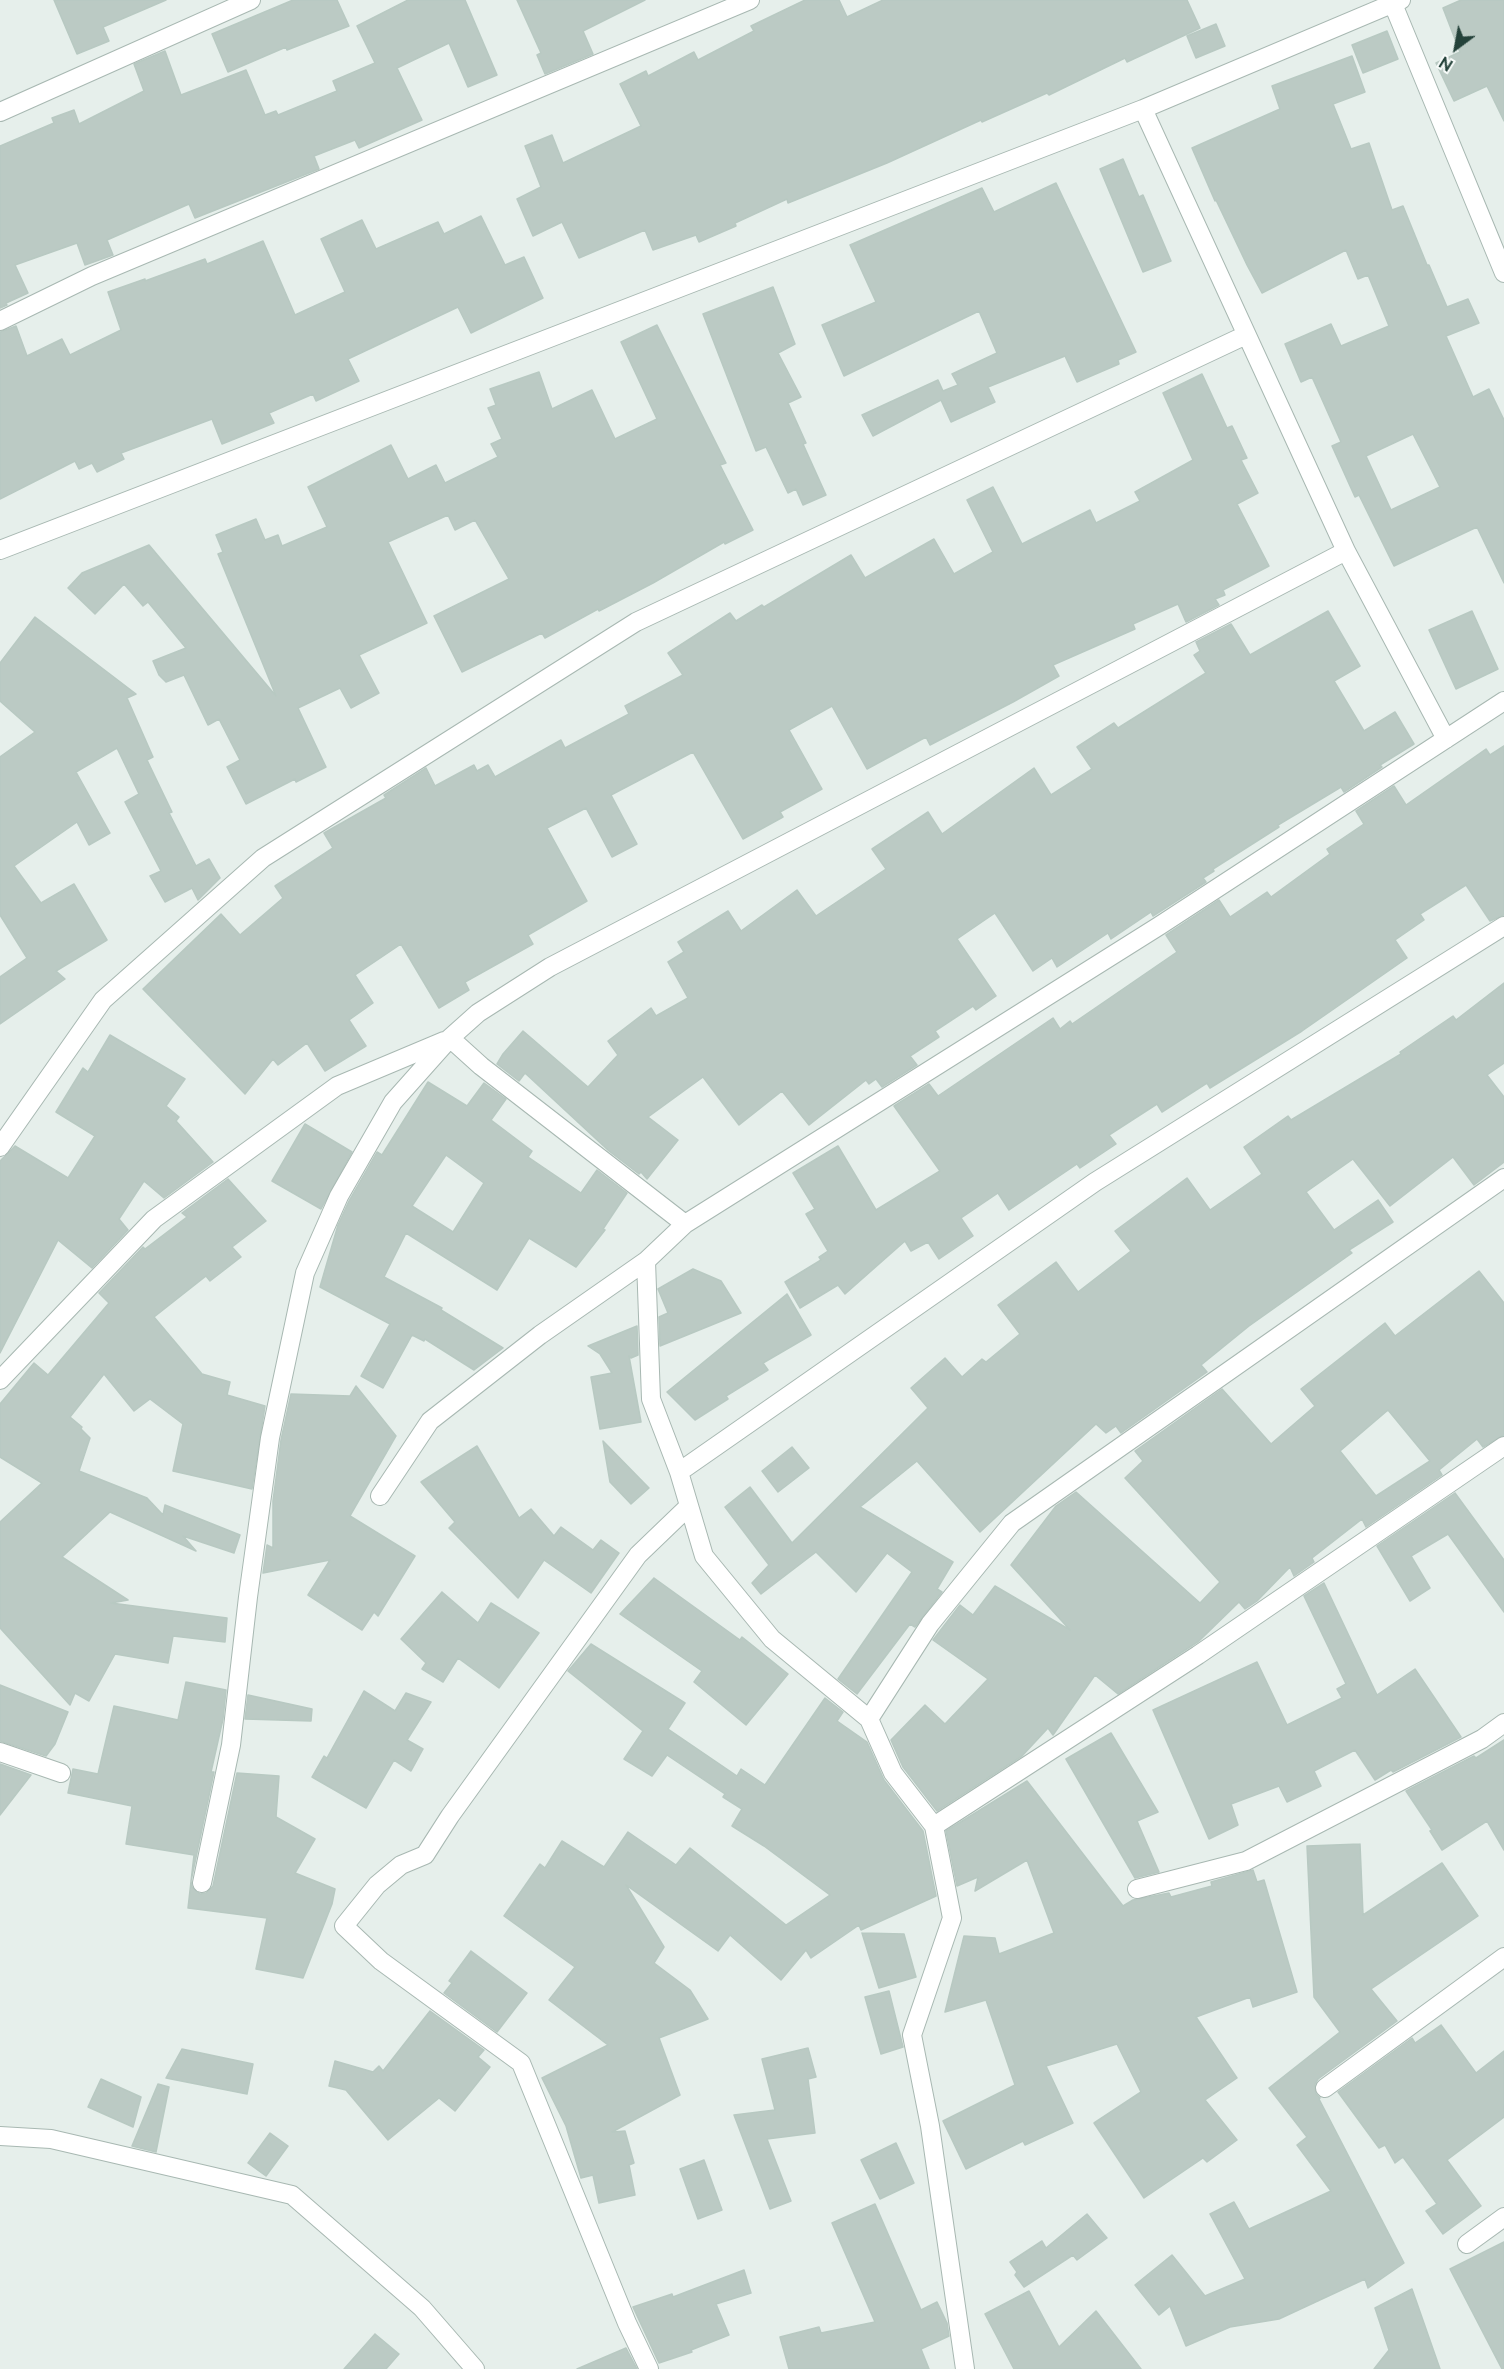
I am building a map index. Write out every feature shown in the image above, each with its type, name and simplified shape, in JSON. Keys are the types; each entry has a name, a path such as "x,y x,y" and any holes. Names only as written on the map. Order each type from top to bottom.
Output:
{"street":[{"path":"0,112 251,0"},
{"path":"0,321 92,276 750,0"},
{"path":"0,550 1143,110 1397,2 1504,273"},
{"path":"1143,110 1346,551 1446,739"},
{"path":"0,1147 103,1000 263,858 636,622 1246,335"},
{"path":"202,1883 231,1745 270,1438 305,1273 339,1196 393,1102 450,1038 478,1013 550,968 1346,551"},
{"path":"380,1496 430,1421 540,1335 646,1261 685,1224 1159,926 1504,701"},
{"path":"679,1472 1095,1182 1504,926"},
{"path":"450,1038 481,1066 685,1224"},
{"path":"0,1380 154,1219 337,1086 450,1038"},
{"path":"869,1719 930,1624 1012,1523 1504,1178"},
{"path":"646,1261 651,1399 679,1472 704,1556 772,1639 869,1719 893,1773 934,1826 952,1918 912,2035 930,2126 965,2369"},
{"path":"934,1826 1198,1654 1504,1446"},
{"path":"649,2369 627,2323 521,2063 381,1961 344,1926 377,1885 401,1865 425,1855 450,1816 638,1555 689,1506"},
{"path":"1137,1889 1246,1862 1482,1739 1504,1723"},
{"path":"0,1752 61,1773"},
{"path":"1325,2088 1504,1957"},
{"path":"0,2136 51,2139 292,2195 423,2308 475,2369"},
{"path":"1467,2244 1504,2217"}],"building":[{"path":"54,0 166,0 103,27 109,41 77,54"},
{"path":"293,0 337,0 349,26 287,50 286,47 228,72 212,34"},
{"path":"408,0 465,0 497,75 468,87 449,43 397,68 422,120 359,148 355,140 314,156 319,169 195,218 189,204 107,240 113,255 85,265 77,243 15,265 28,293 0,308 0,146 54,123 52,118 74,110 79,124 144,91 134,64 165,51 181,95 246,70 265,115 276,111 278,115 337,91 333,81 375,63 357,26"},
{"path":"517,0 645,0 583,31 593,54 545,74 537,55 541,53"},
{"path":"805,0 839,0 847,17 883,0 1187,0 1200,28 1127,62 1125,58 1049,95 1047,93 982,122 981,120 887,163 788,203 787,199 735,223 736,226 699,242 696,235 653,250 645,230 579,258 562,222 533,236 517,199 541,187 525,146 552,135 563,163 641,126 620,84 646,71 648,76 694,52 698,60 754,31 751,26"},
{"path":"1461,0 1504,0 1504,121 1487,86 1454,101 1436,63 1460,52 1443,8"},
{"path":"1216,24 1225,46 1196,58 1187,36"},
{"path":"1387,31 1398,59 1363,73 1352,45"},
{"path":"1352,56 1365,92 1333,104 1351,149 1369,143 1392,210 1403,206 1447,307 1468,299 1479,323 1446,336 1473,397 1489,389 1504,420 1504,583 1477,527 1394,566 1359,495 1355,497 1332,446 1341,442 1312,377 1301,382 1285,344 1331,324 1341,346 1389,326 1368,275 1358,279 1346,250 1262,293 1215,201 1192,148 1280,109 1272,86","holes":["1413,434 1440,487 1391,510 1366,456"]},
{"path":"1123,159 1139,197 1143,195 1171,261 1143,272 1100,169"},
{"path":"1056,183 1136,352 1118,360 1119,364 1077,382 1065,356 988,387 995,402 951,422 941,400 873,436 862,415 938,380 943,391 958,385 952,374 997,353 979,311 844,376 822,325 876,302 850,245 982,188 994,212"},
{"path":"481,216 505,265 524,257 543,298 471,333 458,307 348,359 359,381 316,401 313,394 269,413 274,423 222,444 212,419 121,453 124,459 97,472 92,463 79,469 75,461 0,499 0,332 16,326 27,356 62,339 70,355 121,330 108,292 205,259 207,264 263,241 295,315 345,292 321,239 362,220 376,249 438,222 444,234"},
{"path":"773,287 795,344 778,353 801,397 788,403 826,495 803,505 796,489 788,493 766,447 756,451 703,314"},
{"path":"657,325 726,463 720,465 753,530 725,544 724,542 653,583 545,638 542,633 462,672 434,616 509,579 475,520 455,530 448,515 388,542 427,623 359,655 379,693 351,708 340,688 298,708 326,767 296,782 295,779 246,804 227,767 240,760 219,719 208,725 184,675 166,682 159,675 153,661 186,648 148,602 143,606 124,584 95,614 68,588 82,573 149,545 276,696 218,554 223,552 216,535 256,519 265,540 278,535 282,546 327,527 308,487 391,445 408,479 436,465 445,483 498,457 491,444 502,439 488,408 496,405 490,389 539,372 552,409 592,390 615,439 657,419 621,342"},
{"path":"1202,374 1227,428 1232,426 1247,458 1241,460 1258,493 1237,504 1269,566 1223,590 1225,595 1215,599 1219,605 1186,622 1178,604 1133,624 1135,629 1053,665 1059,676 1013,702 930,745 926,737 867,769 832,706 789,730 822,789 780,812 783,817 743,839 693,752 611,795 637,844 612,857 586,808 547,828 587,901 528,935 533,944 465,982 469,990 439,1008 401,944 355,975 373,1003 349,1020 366,1046 325,1071 307,1043 278,1065 273,1059 245,1094 143,989 221,914 240,935 283,898 275,886 333,848 324,833 386,798 384,795 426,768 435,786 474,765 477,771 488,765 495,777 561,740 565,748 629,714 625,706 683,675 668,653 730,613 736,621 851,555 865,578 934,539 954,574 993,552 967,500 993,487 1022,544 1090,510 1096,523 1140,501 1135,492 1193,460 1163,393"},
{"path":"1328,611 1360,666 1334,681 1364,731 1395,712 1414,744 1380,765 1382,767 1344,792 1341,787 1278,825 1279,827 1213,869 1214,871 1203,878 1206,882 1153,916 1151,912 1111,939 1108,933 1057,967 1052,958 1033,971 995,913 957,939 996,996 976,1010 973,1006 935,1031 939,1037 910,1056 917,1065 882,1087 876,1079 869,1084 866,1080 809,1125 782,1091 739,1125 703,1077 648,1117 678,1140 647,1179 641,1172 639,1174 609,1151 525,1073 519,1081 497,1064 523,1031 588,1087 618,1055 608,1041 651,1008 656,1016 688,998 668,962 684,952 678,942 728,911 741,931 797,890 816,916 886,869 872,849 928,812 942,834 1034,768 1051,795 1092,769 1077,747 1114,723 1118,728 1206,673 1194,655 1200,651 1196,642 1231,624 1250,655"},
{"path":"1472,611 1498,669 1456,689 1429,630"},
{"path":"35,617 136,694 127,698 153,757 147,760 172,812 169,813 196,866 209,859 220,878 198,900 192,888 165,902 150,876 161,871 125,802 139,794 117,748 76,772 110,833 89,845 77,822 14,866 41,903 74,884 107,940 56,971 65,979 0,1024 0,977 27,958 0,915 0,757 35,732 0,701 0,663"},
{"path":"1504,746 1504,915 1490,921 1466,885 1420,914 1424,920 1395,940 1407,958 1302,1031 1210,1088 1207,1083 1162,1112 1157,1104 1109,1135 1116,1144 1080,1168 1077,1164 1009,1210 998,1193 961,1218 973,1236 939,1259 928,1242 911,1251 905,1241 845,1294 838,1285 800,1308 785,1282 821,1260 819,1257 828,1251 806,1214 815,1209 793,1173 838,1146 876,1210 940,1171 894,1106 929,1084 938,1096 1053,1018 1060,1029 1070,1021 1072,1024 1177,952 1166,935 1219,900 1230,917 1267,892 1271,897 1330,854 1327,849 1364,824 1356,811 1394,786 1406,805 1486,749 1490,755"},
{"path":"1504,983 1504,1063 1487,1075 1504,1097 1504,1162 1474,1185 1453,1157 1390,1206 1353,1159 1306,1192 1334,1230 1378,1200 1393,1222 1349,1250 1352,1253 1249,1326 1201,1365 1207,1372 1121,1433 1116,1426 1106,1433 1096,1424 980,1532 917,1461 860,1507 953,1562 937,1589 942,1592 915,1627 910,1624 857,1694 838,1679 912,1572 887,1553 856,1592 816,1552 761,1594 752,1583 769,1565 725,1507 750,1487 792,1543 928,1408 911,1388 945,1358 962,1377 982,1359 986,1362 1020,1334 998,1305 1056,1262 1078,1292 1131,1251 1115,1231 1187,1178 1210,1210 1262,1174 1244,1147 1288,1116 1291,1120 1401,1054 1400,1052 1453,1016 1456,1020"},
{"path":"110,1035 185,1079 166,1106 179,1117 176,1121 213,1162 164,1198 144,1181 119,1219 128,1230 92,1268 58,1240 0,1353 0,1161 15,1146 68,1178 95,1136 56,1112 83,1068 88,1072"},
{"path":"428,1082 467,1106 484,1083 506,1099 491,1120 532,1151 528,1157 581,1193 597,1170 627,1193 603,1229 605,1230 576,1267 529,1238 497,1290 406,1233 384,1277 442,1308 441,1310 503,1348 474,1370 425,1339 424,1341 412,1335 383,1388 361,1376 390,1324 320,1287 338,1225 349,1201 377,1152 382,1155","holes":["446,1155 484,1183 453,1232 412,1206"]},
{"path":"305,1124 352,1152 321,1209 272,1181"},
{"path":"228,1179 266,1221 232,1247 241,1257 210,1281 206,1276 154,1317 202,1374 230,1382 227,1395 265,1406 252,1489 173,1471 183,1424 150,1399 134,1411 104,1374 70,1417 90,1438 79,1471 147,1498 163,1515 165,1505 240,1535 234,1553 183,1536 196,1551 110,1512 62,1557 128,1600 111,1603 227,1618 225,1642 173,1636 168,1663 115,1654 89,1701 75,1693 70,1705 0,1628 0,1522 42,1483 0,1457 0,1404 34,1363 48,1375 109,1303 99,1293 143,1247 145,1249 187,1217 182,1213"},
{"path":"693,1269 721,1281 741,1313 660,1346 659,1317 668,1313 658,1289"},
{"path":"1479,1271 1504,1303 1504,1435 1483,1447 1477,1439 1439,1470 1442,1475 1366,1527 1362,1519 1312,1558 1314,1562 1294,1576 1290,1567 1257,1601 1245,1609 1239,1602 1199,1641 1118,1694 1095,1675 1053,1735 1048,1728 1022,1756 937,1811 903,1767 891,1740 925,1705 945,1724 988,1679 933,1640 960,1605 973,1615 995,1586 1070,1630 1011,1565 1056,1506 1076,1492 1200,1603 1220,1582 1125,1478 1143,1461 1135,1451 1222,1389 1271,1444 1315,1406 1301,1389 1385,1323 1395,1336","holes":["1388,1410 1430,1461 1376,1496 1340,1451"]},
{"path":"787,1294 811,1335 763,1363 768,1370 726,1396 728,1399 695,1420 667,1392"},
{"path":"637,1326 638,1355 631,1358 629,1356 641,1422 600,1429 591,1377 612,1373 600,1354 588,1346"},
{"path":"356,1386 396,1436 350,1516 415,1556 378,1616 374,1612 362,1630 308,1595 330,1560 263,1573 267,1545 273,1548 273,1501 281,1440 291,1394 350,1396"},
{"path":"603,1441 649,1488 631,1504 610,1482"},
{"path":"477,1446 519,1518 531,1509 554,1536 561,1527 593,1550 601,1540 619,1553 591,1593 544,1560 518,1598 449,1528 455,1522 421,1482"},
{"path":"792,1447 809,1468 778,1492 762,1471"},
{"path":"1455,1493 1504,1560 1504,1612 1448,1534 1411,1556 1430,1588 1410,1601 1377,1546"},
{"path":"654,1578 740,1640 742,1637 788,1674 746,1725 694,1682 702,1671 620,1614"},
{"path":"1324,1583 1377,1695 1415,1669 1461,1737 1375,1780 1355,1750 1314,1771 1321,1786 1287,1802 1279,1786 1231,1804 1238,1825 1209,1839 1153,1710 1257,1662 1287,1725 1342,1698 1337,1689 1346,1684 1304,1596"},
{"path":"442,1592 478,1623 491,1603 539,1633 499,1688 458,1658 443,1682 422,1669 426,1663 401,1639"},
{"path":"591,1644 685,1703 668,1729 737,1776 741,1769 765,1785 825,1698 843,1712 837,1721 867,1742 884,1780 923,1831 936,1896 861,1930 859,1925 811,1958 806,1950 781,1980 730,1935 718,1951 626,1885 664,1947 654,1963 690,1990 708,2019 659,2038 680,2095 612,2132 625,2131 634,2163 629,2165 635,2195 599,2203 593,2175 581,2178 566,2126 542,2078 608,2045 549,2000 575,1967 504,1916 540,1864 545,1868 562,1841 604,1867 628,1832 676,1865 690,1848 786,1925 830,1895 764,1846 732,1826 742,1809 723,1797 725,1794 667,1755 652,1776 624,1759 643,1731 568,1671"},
{"path":"186,1682 226,1690 223,1719 211,1772 214,1772 191,1880 194,1855 126,1844 132,1806 68,1793 73,1769 98,1774 114,1706 178,1720"},
{"path":"0,1685 68,1712 55,1744 46,1756 0,1741"},
{"path":"364,1691 395,1711 406,1693 431,1702 407,1740 423,1749 411,1771 394,1760 366,1808 312,1777 324,1756 327,1758"},
{"path":"248,1695 312,1709 311,1721 245,1719"},
{"path":"1111,1733 1158,1812 1137,1821 1159,1872 1135,1878 1066,1759"},
{"path":"1504,1740 1504,1850 1487,1821 1442,1850 1430,1831 1432,1830 1406,1791 1474,1756 1476,1758"},
{"path":"0,1764 31,1775 0,1815"},
{"path":"237,1773 279,1776 276,1817 315,1839 295,1873 335,1889 332,1904 303,1978 256,1969 267,1918 188,1908 191,1881 192,1887 200,1894 206,1893 213,1886"},
{"path":"1027,1781 1123,1906 1133,1900 1169,1893 1171,1897 1212,1886 1211,1882 1253,1870 1257,1882 1264,1880 1297,1992 1253,2007 1250,1997 1196,2017 1237,2078 1205,2100 1237,2140 1207,2162 1203,2158 1144,2198 1094,2123 1141,2092 1117,2044 1046,2066 1073,2123 1025,2145 1023,2141 966,2169 943,2121 1015,2085 986,2000 945,2012 964,1936 995,1938 999,1954 1054,1933 1027,1860 975,1891 978,1877 957,1886 946,1831"},
{"path":"1360,1844 1363,1915 1442,1863 1478,1916 1371,1989 1397,2021 1318,2079 1315,2084 1316,2094 1404,2263 1368,2288 1365,2279 1279,2319 1230,2327 1186,2346 1170,2306 1159,2315 1135,2285 1172,2255 1205,2296 1245,2279 1210,2214 1234,2202 1249,2229 1331,2191 1297,2145 1307,2137 1269,2088 1340,2032 1314,1997 1307,1846"},
{"path":"862,1933 904,1934 916,1977 879,1988"},
{"path":"471,1951 527,1993 497,2032 444,1993 452,1983 449,1981"},
{"path":"889,1991 903,2047 881,2054 865,1997"},
{"path":"430,2011 484,2050 478,2057 490,2067 455,2111 439,2098 388,2140 346,2090 329,2086 335,2061 373,2072 379,2066 383,2071"},
{"path":"1441,2025 1476,2073 1504,2051 1504,2117 1447,2160 1481,2206 1443,2234 1426,2211 1437,2204 1403,2157 1395,2163 1385,2145 1379,2148 1338,2092 1412,2038 1415,2043"},
{"path":"808,2048 816,2077 808,2079 815,2133 767,2139 791,2201 770,2209 734,2115 775,2110 762,2059"},
{"path":"182,2049 253,2064 247,2094 166,2078"},
{"path":"101,2079 141,2097 133,2127 88,2107"},
{"path":"158,2084 169,2087 156,2152 132,2146"},
{"path":"270,2133 288,2146 266,2176 248,2163"},
{"path":"896,2143 914,2183 880,2199 861,2160"},
{"path":"704,2160 722,2210 698,2219 680,2169"},
{"path":"875,2204 921,2310 937,2302 947,2323 949,2336 921,2349 929,2369 789,2369 780,2337 819,2327 821,2333 875,2322 832,2223"},
{"path":"1087,2214 1107,2238 1077,2260 1073,2255 1024,2287 1015,2275 1017,2272 1010,2262 1042,2241 1046,2248"},
{"path":"1504,2242 1504,2369 1502,2369 1450,2269"},
{"path":"744,2270 751,2293 716,2304 729,2335 691,2350 692,2352 659,2363 633,2307 672,2294 673,2297"},
{"path":"1412,2289 1440,2369 1374,2369 1389,2350 1375,2308"},
{"path":"1029,2291 1059,2347 1096,2311 1141,2369 1014,2369 985,2314"},
{"path":"375,2334 399,2354 386,2369 344,2369"},
{"path":"626,2348 637,2369 577,2369"}]}
